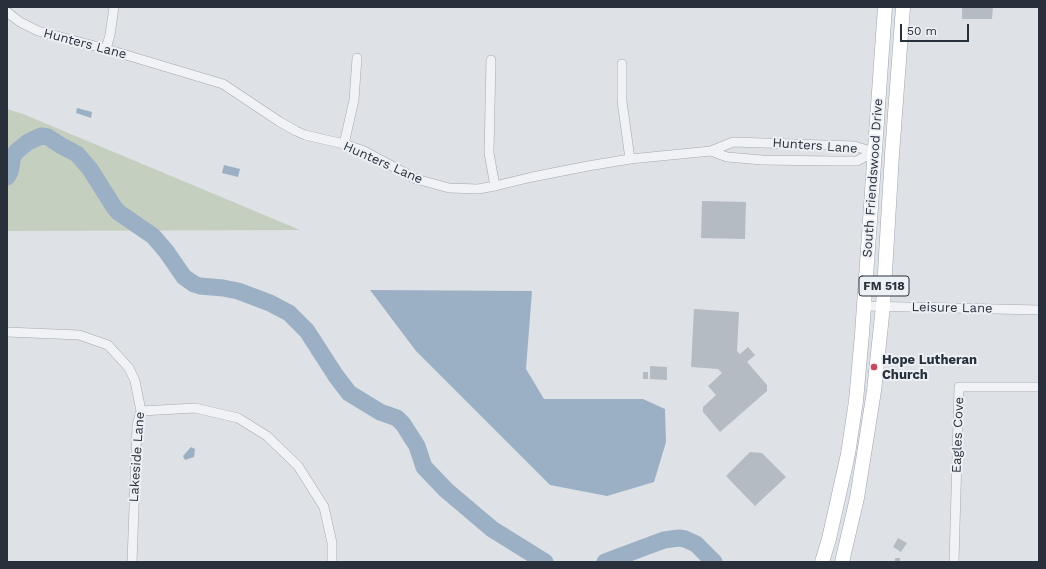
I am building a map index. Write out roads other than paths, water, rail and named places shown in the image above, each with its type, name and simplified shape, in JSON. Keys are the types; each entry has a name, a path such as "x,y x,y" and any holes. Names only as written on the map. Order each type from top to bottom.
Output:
{"main road":[{"name":"South Friendswood Drive","path":"822,562 841,487 852,432 856,400 885,7"},
{"name":"South Friendswood Drive","path":"842,562 852,525 874,391 883,306 903,7"}],"street":[{"path":"106,49 110,35 114,7"},
{"name":"Hunters Lane","path":"7,12 20,22 38,31 106,49 223,84 296,131 305,135 344,144 364,151 416,179 449,188 464,189 495,186 630,159 711,151 733,142 854,146 874,152"},
{"path":"344,144 354,100 357,58"},
{"path":"491,60 488,153 495,186"},
{"path":"622,64 622,101 630,159"},
{"name":"Hunters Lane","path":"711,151 727,157 762,160 834,161 857,161 874,152"},
{"name":"Leisure Lane","path":"864,306 1039,310"},
{"name":"Lakeside Lane","path":"7,332 79,335 108,345 129,368 135,380 141,411 137,426 132,562"},
{"name":"Eagles Cove","path":"954,562 959,387 1039,387"},
{"path":"141,411 195,408 238,418 267,436 298,466 324,507 332,543 332,562"}],"water":[{"path":"77,108 92,112 91,118 76,113"},
{"path":"224,165 240,169 238,177 222,173"},
{"path":"370,290 532,291 526,369 544,399 643,399 665,409 666,442 654,482 607,496 550,485 416,351"},
{"path":"191,447 195,449 194,457 185,460 183,456"}],"waterway":[{"path":"7,177 10,172 13,156 17,151 28,142 41,136 48,137 77,154 90,169 118,212 153,236 166,251 184,277 200,286 238,291 270,303 289,313 307,331 336,376 349,393 380,412 397,418 403,424 417,446 424,467 446,490 492,529 545,562"},
{"path":"605,562 664,540 679,538 696,544 714,562"}],"place":[{"name":"Hope Lutheran Church","path":"874,367"}]}
